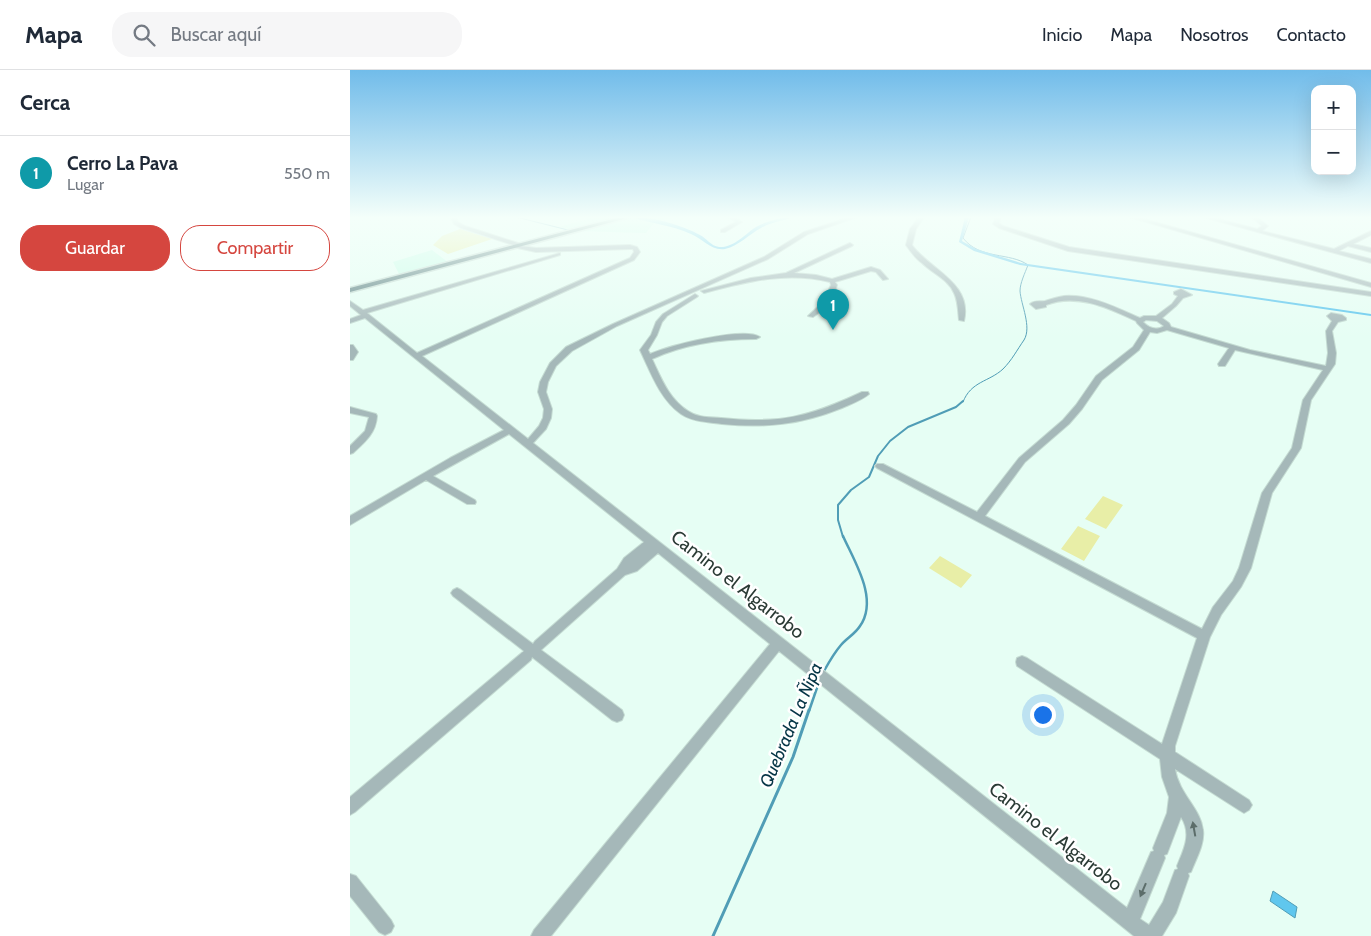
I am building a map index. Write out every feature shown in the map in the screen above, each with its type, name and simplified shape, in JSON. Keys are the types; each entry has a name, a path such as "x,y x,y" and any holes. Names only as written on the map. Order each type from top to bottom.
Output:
{"main road":[{"path":"350,285 378,282 473,257"}],"street":[{"path":"350,321 363,314 547,257"},
{"path":"416,356 633,257"},
{"path":"525,443 543,427 548,413 542,392 544,382 550,369 561,356 582,341 768,257"},
{"path":"785,276 824,257"},
{"path":"918,257 922,262 950,281 961,304 962,320"},
{"path":"1125,257 1371,294"},
{"path":"1274,257 1371,285"},
{"path":"665,303 746,280 808,276 832,281 871,269 878,271 885,279"},
{"path":"811,316 830,297 834,285 832,281"},
{"path":"697,293 672,310 659,322 651,340 645,347 645,352 649,357 662,390 684,412 702,418 754,425 785,422 829,411 865,394"},
{"path":"1157,319 1174,305 1181,296"},
{"path":"1042,304 1062,299 1084,300 1100,304 1140,320 1147,318 1157,319 1165,322 1168,326 1167,328"},
{"name":"Camino el Algarrobo","path":"350,303 1148,936"},
{"path":"1140,320 1141,325 1148,329 1158,331 1167,328 1233,348 1329,369"},
{"path":"1130,922 1175,813 1177,804 1168,771 1168,746 1204,636 1217,611 1237,584 1245,568 1267,494 1274,480 1296,448 1308,400 1329,369 1332,356 1329,331 1336,320"},
{"path":"979,517 1022,460 1066,422 1099,378 1136,348 1148,329"},
{"path":"649,357 669,348 724,338 756,337"},
{"path":"350,347 354,352 350,358"},
{"path":"1222,364 1233,348"},
{"path":"350,410 373,416 373,422 367,437 350,451"},
{"path":"350,521 426,476 509,431"},
{"path":"880,466 1204,636"},
{"path":"426,476 471,502"},
{"path":"350,807 621,572 637,566 654,545"},
{"path":"457,593 617,715"},
{"path":"540,936 778,643"},
{"path":"1022,662 1244,805"},
{"path":"1152,936 1170,907 1196,835 1194,824 1176,795"},
{"path":"350,882 385,926"}],"shaded area":[{"path":"408,257 442,257 449,263 400,276 393,262"}],"green space":[{"path":"1103,496 1123,505 1106,529 1085,519"},
{"path":"1078,526 1100,536 1084,561 1061,549"},
{"path":"940,556 972,575 961,588 929,568"}],"water":[{"path":"1273,891 1297,907 1295,918 1270,901"}],"waterway":[{"path":"999,257 1020,264 1371,315"},
{"name":"Quebrada La Ñipa","path":"963,402 966,395 975,386 998,373 1006,366 1026,335 1027,329 1020,291 1028,265 1010,257"},
{"name":"Quebrada La Ñipa","path":"843,537 838,520 838,505 851,490 869,477 878,456 890,441 908,427 956,407 963,401"},
{"name":"Quebrada La Ñipa","path":"824,671 838,648 860,626 867,604 863,580 843,536"},
{"name":"Quebrada La Ñipa","path":"809,711 819,682"},
{"name":"Quebrada La Ñipa","path":"713,936 793,757 809,710"}],"place":[{"name":"Cerro La Pava","path":"833,330"}]}
